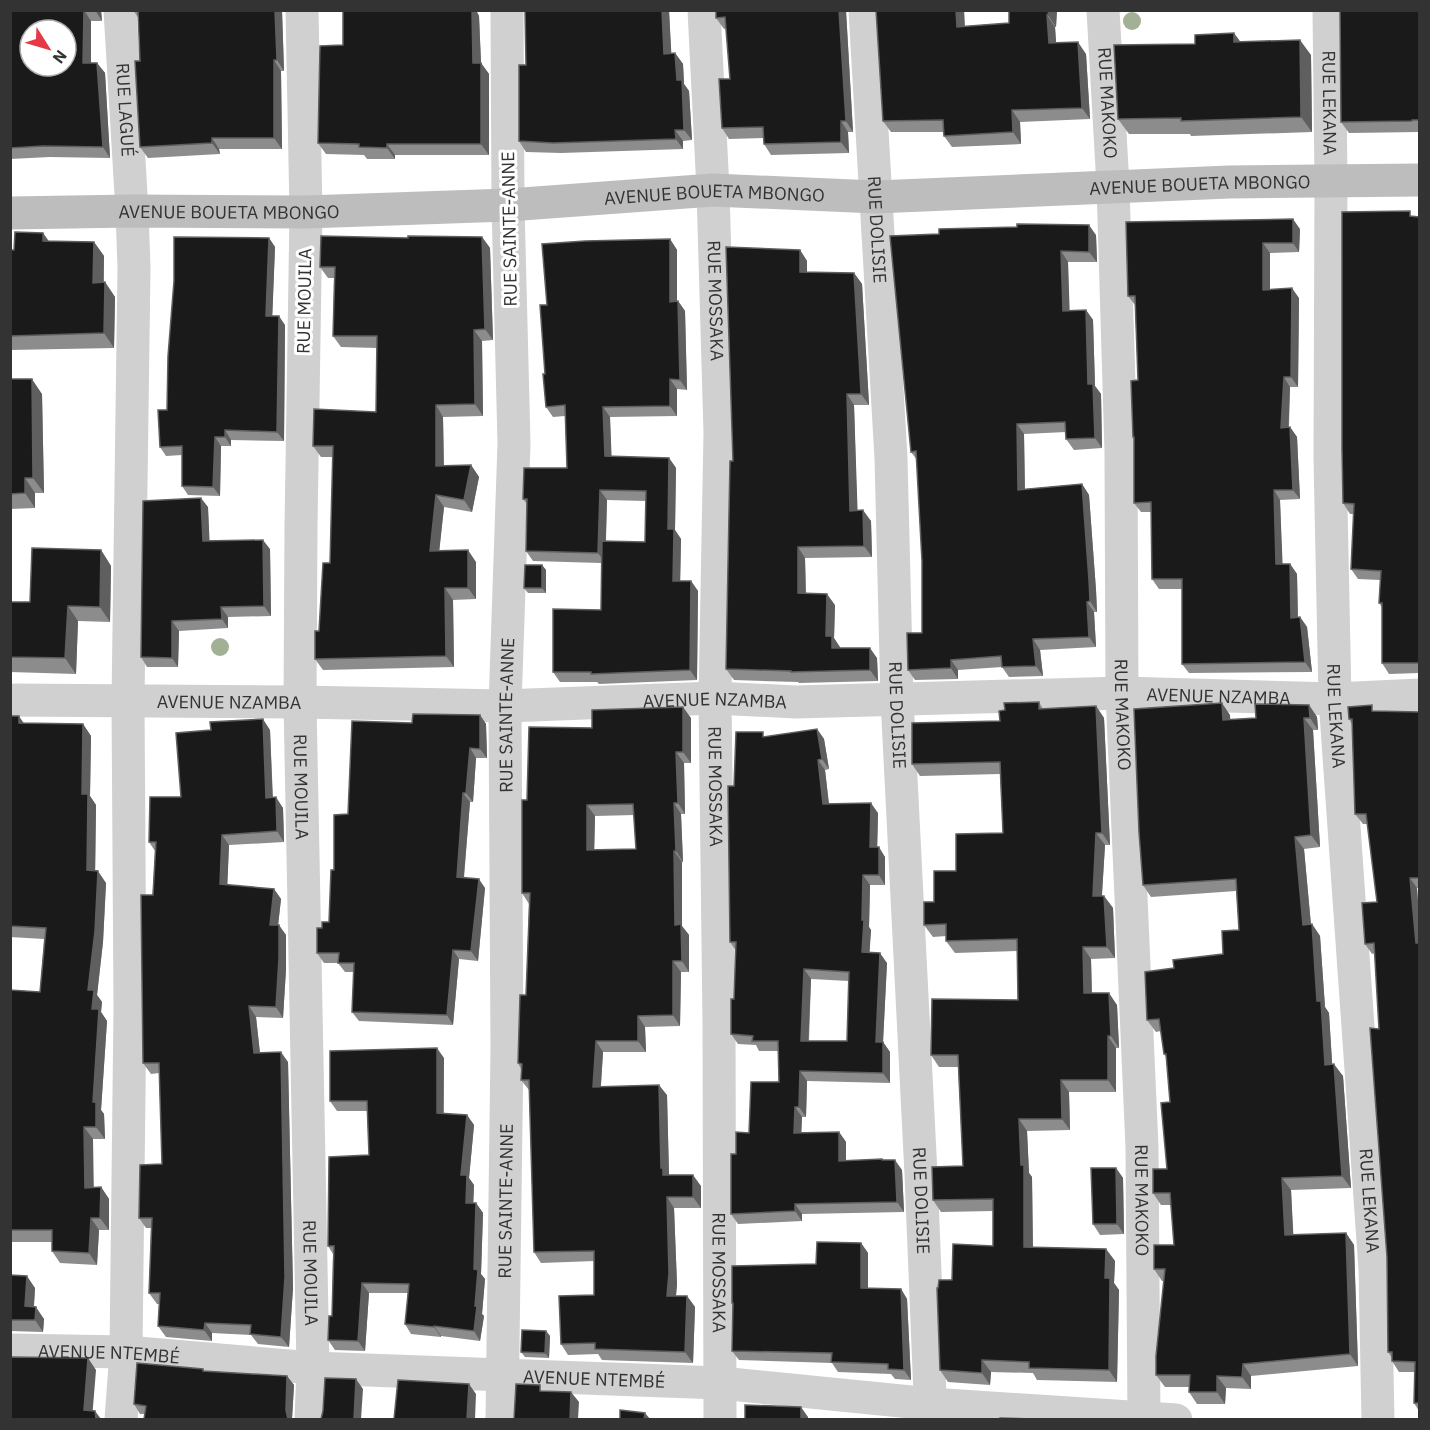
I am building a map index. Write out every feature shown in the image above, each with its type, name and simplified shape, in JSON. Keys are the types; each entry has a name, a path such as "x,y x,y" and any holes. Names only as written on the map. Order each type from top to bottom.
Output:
{"street":[{"name":"RUE LAGUÉ","path":"120,10 134,268 128,701 130,1007 126,1352 122,1419"},
{"name":"RUE MOUILA","path":"303,10 306,212 300,702 313,1368 311,1419"},
{"name":"RUE SAINTE-ANNE","path":"502,1419 507,1061 505,706 514,443 508,205 507,10"},
{"name":"RUE MOSSAKA","path":"704,10 713,190 720,433 715,698 720,1419"},
{"name":"RUE DOLISIE","path":"865,10 891,458 897,699 931,1412"},
{"name":"RUE MAKOKO","path":"1103,10 1113,186 1121,452 1122,693 1155,1419"},
{"name":"RUE LEKANA","path":"1329,10 1330,458 1335,699 1375,1269 1378,1419"},
{"name":"AVENUE BOUETA MBONGO","path":"10,213 306,212 508,205 713,190 876,197 1229,182 1419,180"},
{"name":"AVENUE NZAMBA","path":"10,700 505,706 715,698 796,702 1122,693 1335,699 1419,695"},
{"name":"AVENUE NTEMBÉ","path":"10,1350 126,1352 313,1368 720,1383 931,1412 1155,1419"}],"building":[{"path":"10,10 84,10 83,63 97,63 103,147 10,148"},
{"path":"138,10 275,10 277,60 274,60 274,138 212,138 212,143 140,147 135,61 140,61"},
{"path":"343,10 472,10 473,63 481,63 481,144 387,144 387,148 359,147 359,144 318,143 320,46 343,45"},
{"path":"525,10 662,10 664,54 675,53 677,80 682,80 684,130 675,130 676,139 553,143 519,141 519,65 526,65"},
{"path":"716,10 839,10 846,121 841,121 841,142 764,144 763,127 722,128 719,79 730,79 725,17 716,18"},
{"path":"876,10 956,10 957,27 1009,23 1009,10 1049,10 1047,15 1049,43 1078,42 1082,108 1012,110 1013,132 944,136 943,120 883,121"},
{"path":"1340,10 1419,10 1419,120 1341,122"},
{"path":"1234,33 1234,42 1300,40 1301,117 1181,121 1181,118 1118,119 1114,45 1195,44 1195,35"},
{"path":"1410,211 1410,216 1419,217 1419,663 1382,663 1382,603 1379,603 1381,571 1351,569 1354,504 1343,503 1342,212"},
{"path":"1293,219 1293,243 1263,243 1263,290 1292,288 1291,377 1284,377 1281,428 1290,427 1293,490 1274,490 1276,564 1290,564 1291,618 1300,617 1305,662 1182,664 1182,579 1152,579 1151,502 1134,503 1131,381 1138,380 1135,296 1128,296 1126,222"},
{"path":"1017,224 1089,225 1089,252 1061,251 1063,311 1086,310 1088,384 1093,384 1095,438 1066,439 1065,422 1017,424 1018,490 1082,484 1090,601 1087,602 1089,637 1033,639 1036,666 1002,667 1001,656 951,660 951,668 908,670 907,633 922,633 922,561 916,451 911,452 890,236 939,234 939,229 1017,227"},
{"path":"15,232 43,233 43,241 94,242 93,283 105,282 104,333 10,336 10,250 14,250"},
{"path":"321,236 482,237 485,329 474,330 475,404 436,405 436,466 471,465 464,500 436,495 430,551 468,550 468,588 445,588 446,656 315,659 315,631 319,631 323,563 330,563 333,446 313,446 314,409 376,412 377,336 333,336 335,267 320,267"},
{"path":"174,237 269,238 266,316 279,316 277,432 225,430 225,437 215,437 213,487 182,486 182,446 160,447 158,410 167,410"},
{"path":"670,239 670,302 678,301 680,380 670,379 670,406 603,407 605,456 669,458 668,529 674,529 673,581 691,581 690,670 591,674 591,672 553,672 553,609 601,610 602,541 645,542 646,491 600,490 598,553 526,551 527,499 523,499 524,468 567,468 565,405 546,407 540,305 547,305 542,244"},
{"path":"726,247 800,250 800,272 854,273 861,394 847,394 850,511 863,510 864,546 798,547 798,593 827,594 826,636 832,636 832,648 870,648 870,670 791,672 726,669 730,461 733,461"},
{"path":"10,379 32,379 33,478 25,478 25,493 10,494"},
{"path":"201,498 203,541 263,540 264,606 221,607 222,619 172,621 172,658 141,657 143,501"},
{"path":"32,548 101,550 100,607 68,606 65,658 10,657 10,602 30,602"},
{"path":"525,565 542,565 542,588 524,588"},
{"path":"1039,702 1039,709 1096,706 1102,833 1096,833 1093,896 1104,896 1107,947 1083,947 1084,993 1109,993 1111,1036 1108,1036 1108,1080 1061,1080 1062,1119 1019,1119 1021,1165 1024,1165 1024,1247 1106,1249 1105,1278 1110,1278 1109,1370 1029,1368 1029,1362 982,1360 982,1373 940,1370 937,1288 939,1280 952,1280 953,1244 993,1246 993,1199 933,1200 932,1167 963,1166 958,1055 931,1055 932,999 1018,1000 1017,939 946,941 946,924 924,925 924,902 934,902 934,871 956,871 956,834 1003,833 1000,762 912,764 912,723 1000,721 999,711 1005,710 1004,703"},
{"path":"1222,703 1223,720 1256,718 1255,704 1309,705 1310,718 1304,718 1311,835 1295,837 1303,925 1312,924 1317,1001 1321,1001 1325,1065 1334,1064 1342,1176 1282,1178 1285,1235 1346,1233 1350,1354 1243,1364 1242,1377 1217,1376 1217,1392 1189,1392 1190,1375 1156,1375 1165,1269 1154,1269 1154,1245 1174,1245 1170,1193 1153,1193 1153,1169 1167,1169 1161,1103 1170,1102 1166,1054 1164,1054 1159,1019 1147,1020 1145,972 1174,968 1173,960 1223,954 1222,931 1239,930 1236,879 1143,885 1134,709"},
{"path":"1372,705 1372,711 1419,712 1419,878 1410,878 1416,943 1419,943 1419,1403 1414,1403 1415,1362 1392,1361 1392,1352 1388,1352 1387,1257 1370,1028 1379,1029 1374,943 1365,944 1362,903 1377,902 1366,814 1355,814 1352,719 1349,719 1348,707"},
{"path":"683,707 683,752 676,752 678,803 674,803 675,925 681,924 682,961 673,961 673,1015 638,1016 638,1041 596,1041 593,1087 659,1085 663,1175 693,1175 693,1197 667,1197 669,1273 667,1296 687,1296 685,1352 595,1349 595,1343 561,1344 559,1296 594,1295 594,1251 534,1252 529,1080 521,1080 522,1064 518,1063 520,995 526,995 530,893 522,893 522,800 527,800 529,727 592,728 592,710","holes":["633,804 636,849 587,850 587,805"]},
{"path":"413,714 480,715 480,749 470,748 466,793 463,793 457,877 479,879 471,951 453,950 447,1015 352,1012 354,963 338,963 339,953 317,953 317,928 322,928 322,922 329,922 331,870 334,870 334,815 348,814 352,721 412,723"},
{"path":"10,716 19,716 19,723 83,724 82,794 88,794 87,870 98,871 95,931 88,990 94,990 92,1009 99,1009 93,1102 96,1102 96,1127 84,1127 85,1188 101,1187 100,1218 91,1218 89,1253 52,1251 52,1230 10,1230 10,990 40,992 46,928 10,926"},
{"path":"263,719 266,798 276,797 277,831 222,835 220,884 274,889 270,925 279,925 276,1007 249,1006 254,1053 281,1052 285,1277 281,1337 250,1334 251,1325 205,1323 204,1330 158,1326 160,1293 149,1293 152,1218 139,1218 140,1165 162,1164 159,1063 143,1063 141,895 153,895 156,842 149,842 150,797 181,797 176,733 211,730 210,722"},
{"path":"817,729 822,759 818,760 823,804 871,803 870,847 879,847 879,875 863,875 862,952 880,953 876,1042 883,1042 883,1073 800,1071 799,1107 795,1107 794,1133 839,1132 839,1161 895,1160 897,1202 795,1204 795,1211 731,1214 731,1154 736,1154 736,1132 749,1133 751,1082 779,1082 778,1041 752,1041 753,1036 731,1034 731,999 734,999 736,942 730,942 728,786 734,786 736,732 763,732 763,737","holes":["804,969 849,972 847,1041 801,1041"]},
{"path":"437,1048 437,1113 467,1115 461,1175 467,1175 466,1203 476,1203 474,1269 478,1270 474,1331 405,1324 409,1284 362,1283 358,1341 328,1340 329,1316 332,1316 334,1246 328,1246 329,1157 369,1155 367,1101 330,1101 330,1051"},
{"path":"1091,1168 1116,1168 1117,1224 1093,1224"},
{"path":"817,1242 861,1243 861,1288 901,1289 904,1370 888,1369 888,1364 831,1362 832,1353 732,1351 732,1266 816,1264"},
{"path":"10,1275 27,1276 25,1306 36,1307 35,1320 10,1320"},
{"path":"522,1330 546,1331 545,1353 521,1352"},
{"path":"10,1357 88,1358 84,1410 95,1411 96,1419 10,1419"},
{"path":"137,1363 203,1369 203,1371 287,1376 288,1419 144,1419 146,1406 134,1404"},
{"path":"325,1378 356,1379 354,1419 321,1419"},
{"path":"398,1380 469,1384 467,1419 394,1419"},
{"path":"516,1384 540,1385 540,1391 571,1392 570,1419 514,1419"},
{"path":"745,1405 801,1407 801,1419 745,1419"},
{"path":"620,1410 645,1413 644,1419 620,1419"}]}
